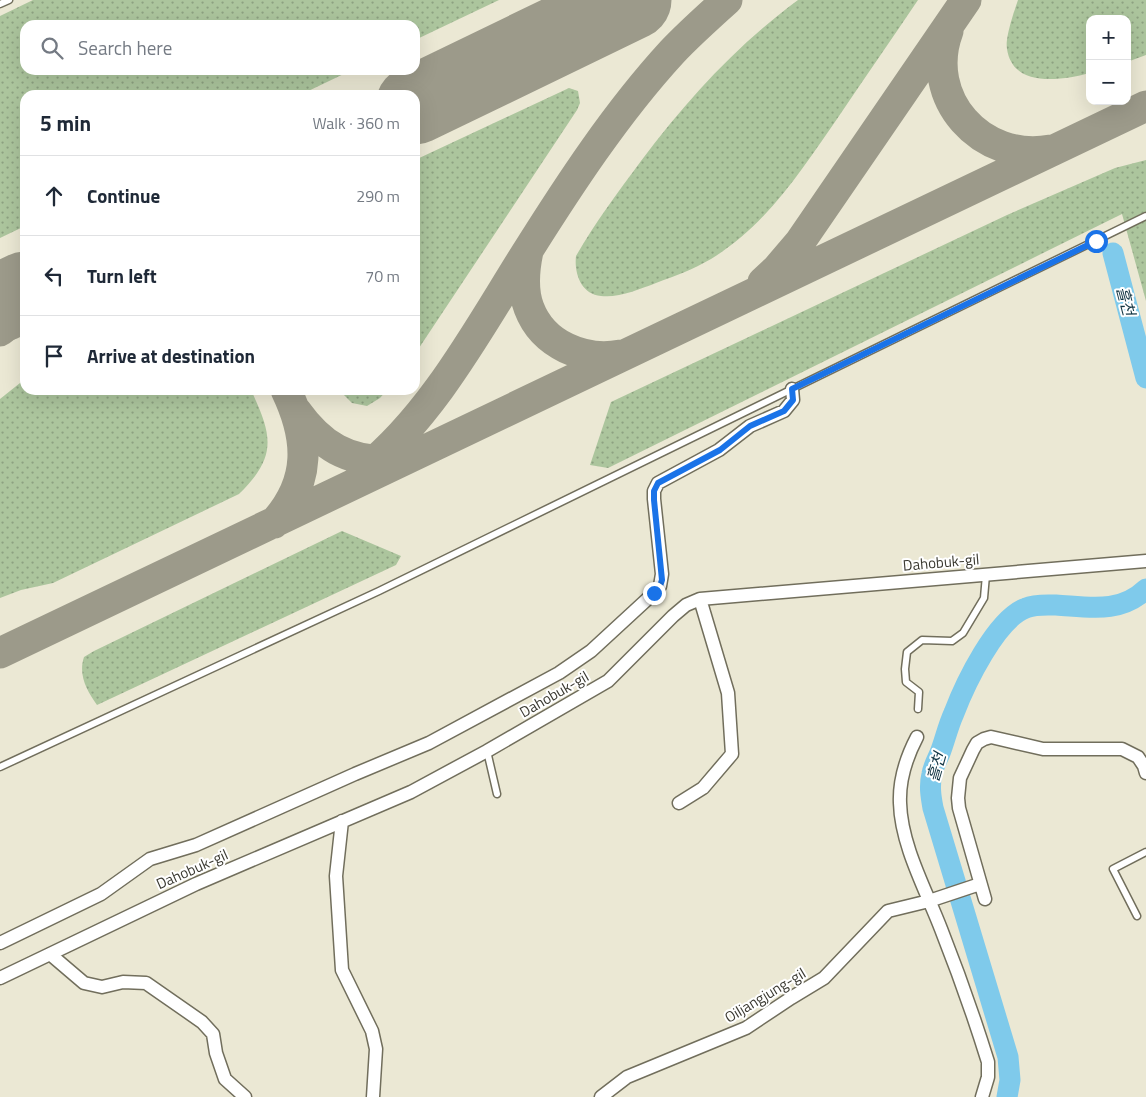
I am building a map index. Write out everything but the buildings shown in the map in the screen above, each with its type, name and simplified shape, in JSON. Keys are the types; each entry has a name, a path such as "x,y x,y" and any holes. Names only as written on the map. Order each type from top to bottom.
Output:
{"street":[{"path":"0,943 101,894 150,859 196,845 429,743 559,674 598,645 660,586 662,574 654,500 654,491 658,483 720,450 750,426 784,411 793,400 792,389"},
{"name":"Dahobuk-gil","path":"0,978 196,884 410,792 487,751 608,681 673,616 686,605 700,599 1146,561"},
{"path":"679,803 703,788 732,754 728,693 700,599"},
{"path":"917,738 904,767 900,784 902,824 988,1062 988,1077 982,1097"},
{"path":"985,899 959,808 958,798 960,778 978,743 984,739 991,738 1043,749 1122,749 1138,757 1146,773"},
{"path":"342,821 336,876 342,970 372,1031 376,1049 374,1097"},
{"name":"Oiljangjung-gil","path":"601,1097 627,1077 746,1028 824,978 888,911 929,901 980,884"},
{"path":"50,954 84,983 102,987 123,982 146,983 202,1022 213,1034 216,1053 225,1079 245,1097"}],"lane":[{"path":"0,4 9,0"},
{"path":"0,767 379,591 1146,216"},
{"path":"918,709 919,692 906,682 907,652 922,640 952,641 963,633 984,598 986,575"},
{"path":"487,751 497,794"},
{"path":"1136,916 1113,869 1146,852"}],"green space":[{"path":"33,0 499,0 420,38 420,20 20,20 20,75 342,75 310,90 20,90 20,228 0,238 0,16"},
{"path":"798,0 918,0 797,175 767,213 750,230 711,259 670,278 615,296 601,296 588,291 580,282 576,269 576,256 615,196 676,116 695,95 733,55"},
{"path":"1018,0 1146,0 1146,55 1131,61 1131,15 1086,15 1086,74 1053,79 1029,76 1019,71 1011,62 1007,49 1012,18"},
{"path":"569,88 578,91 580,103 577,110 420,346 420,158"},
{"path":"1146,160 1146,301 1122,214 608,468 590,465 611,402 1007,215 1115,168"},
{"path":"20,383 20,395 253,395 267,433 268,445 260,468 239,494 53,583 21,590 0,598 0,399"},
{"path":"344,395 383,395 367,406 352,403"},
{"path":"342,531 401,556 396,565 97,705 84,682 82,664 84,657"}],"waterway":[{"name":"흘천","path":"1113,253 1146,378"},
{"name":"흘천","path":"1007,1097 1010,1080 1008,1057 933,808 930,787 934,766 952,718 974,670 993,638 1015,614 1037,605 1115,606 1136,597 1146,589"}],"taxiway":[{"path":"364,470 389,448 411,424 453,370 576,176 612,125 651,75 672,52 727,0"},
{"path":"763,282 800,242 966,0"},
{"path":"948,31 942,56 944,80 951,102 964,120 981,136 1002,146 1025,151 1051,150"},
{"path":"0,653 1146,106"},
{"path":"528,251 525,294 535,321 544,332 566,348 579,353 607,357 621,355"},
{"path":"0,331 20,316"},
{"path":"274,523 295,491 301,475 303,459 299,425 288,395"},
{"path":"296,411 315,434 337,450 362,459 391,461"}],"runway":[{"path":"420,103 632,0"},
{"path":"0,303 20,293"}],"route":[{"path":"654,593 662,580 654,500 654,491 658,483 720,450 750,426 784,411 793,400 792,389 1096,241"}]}
